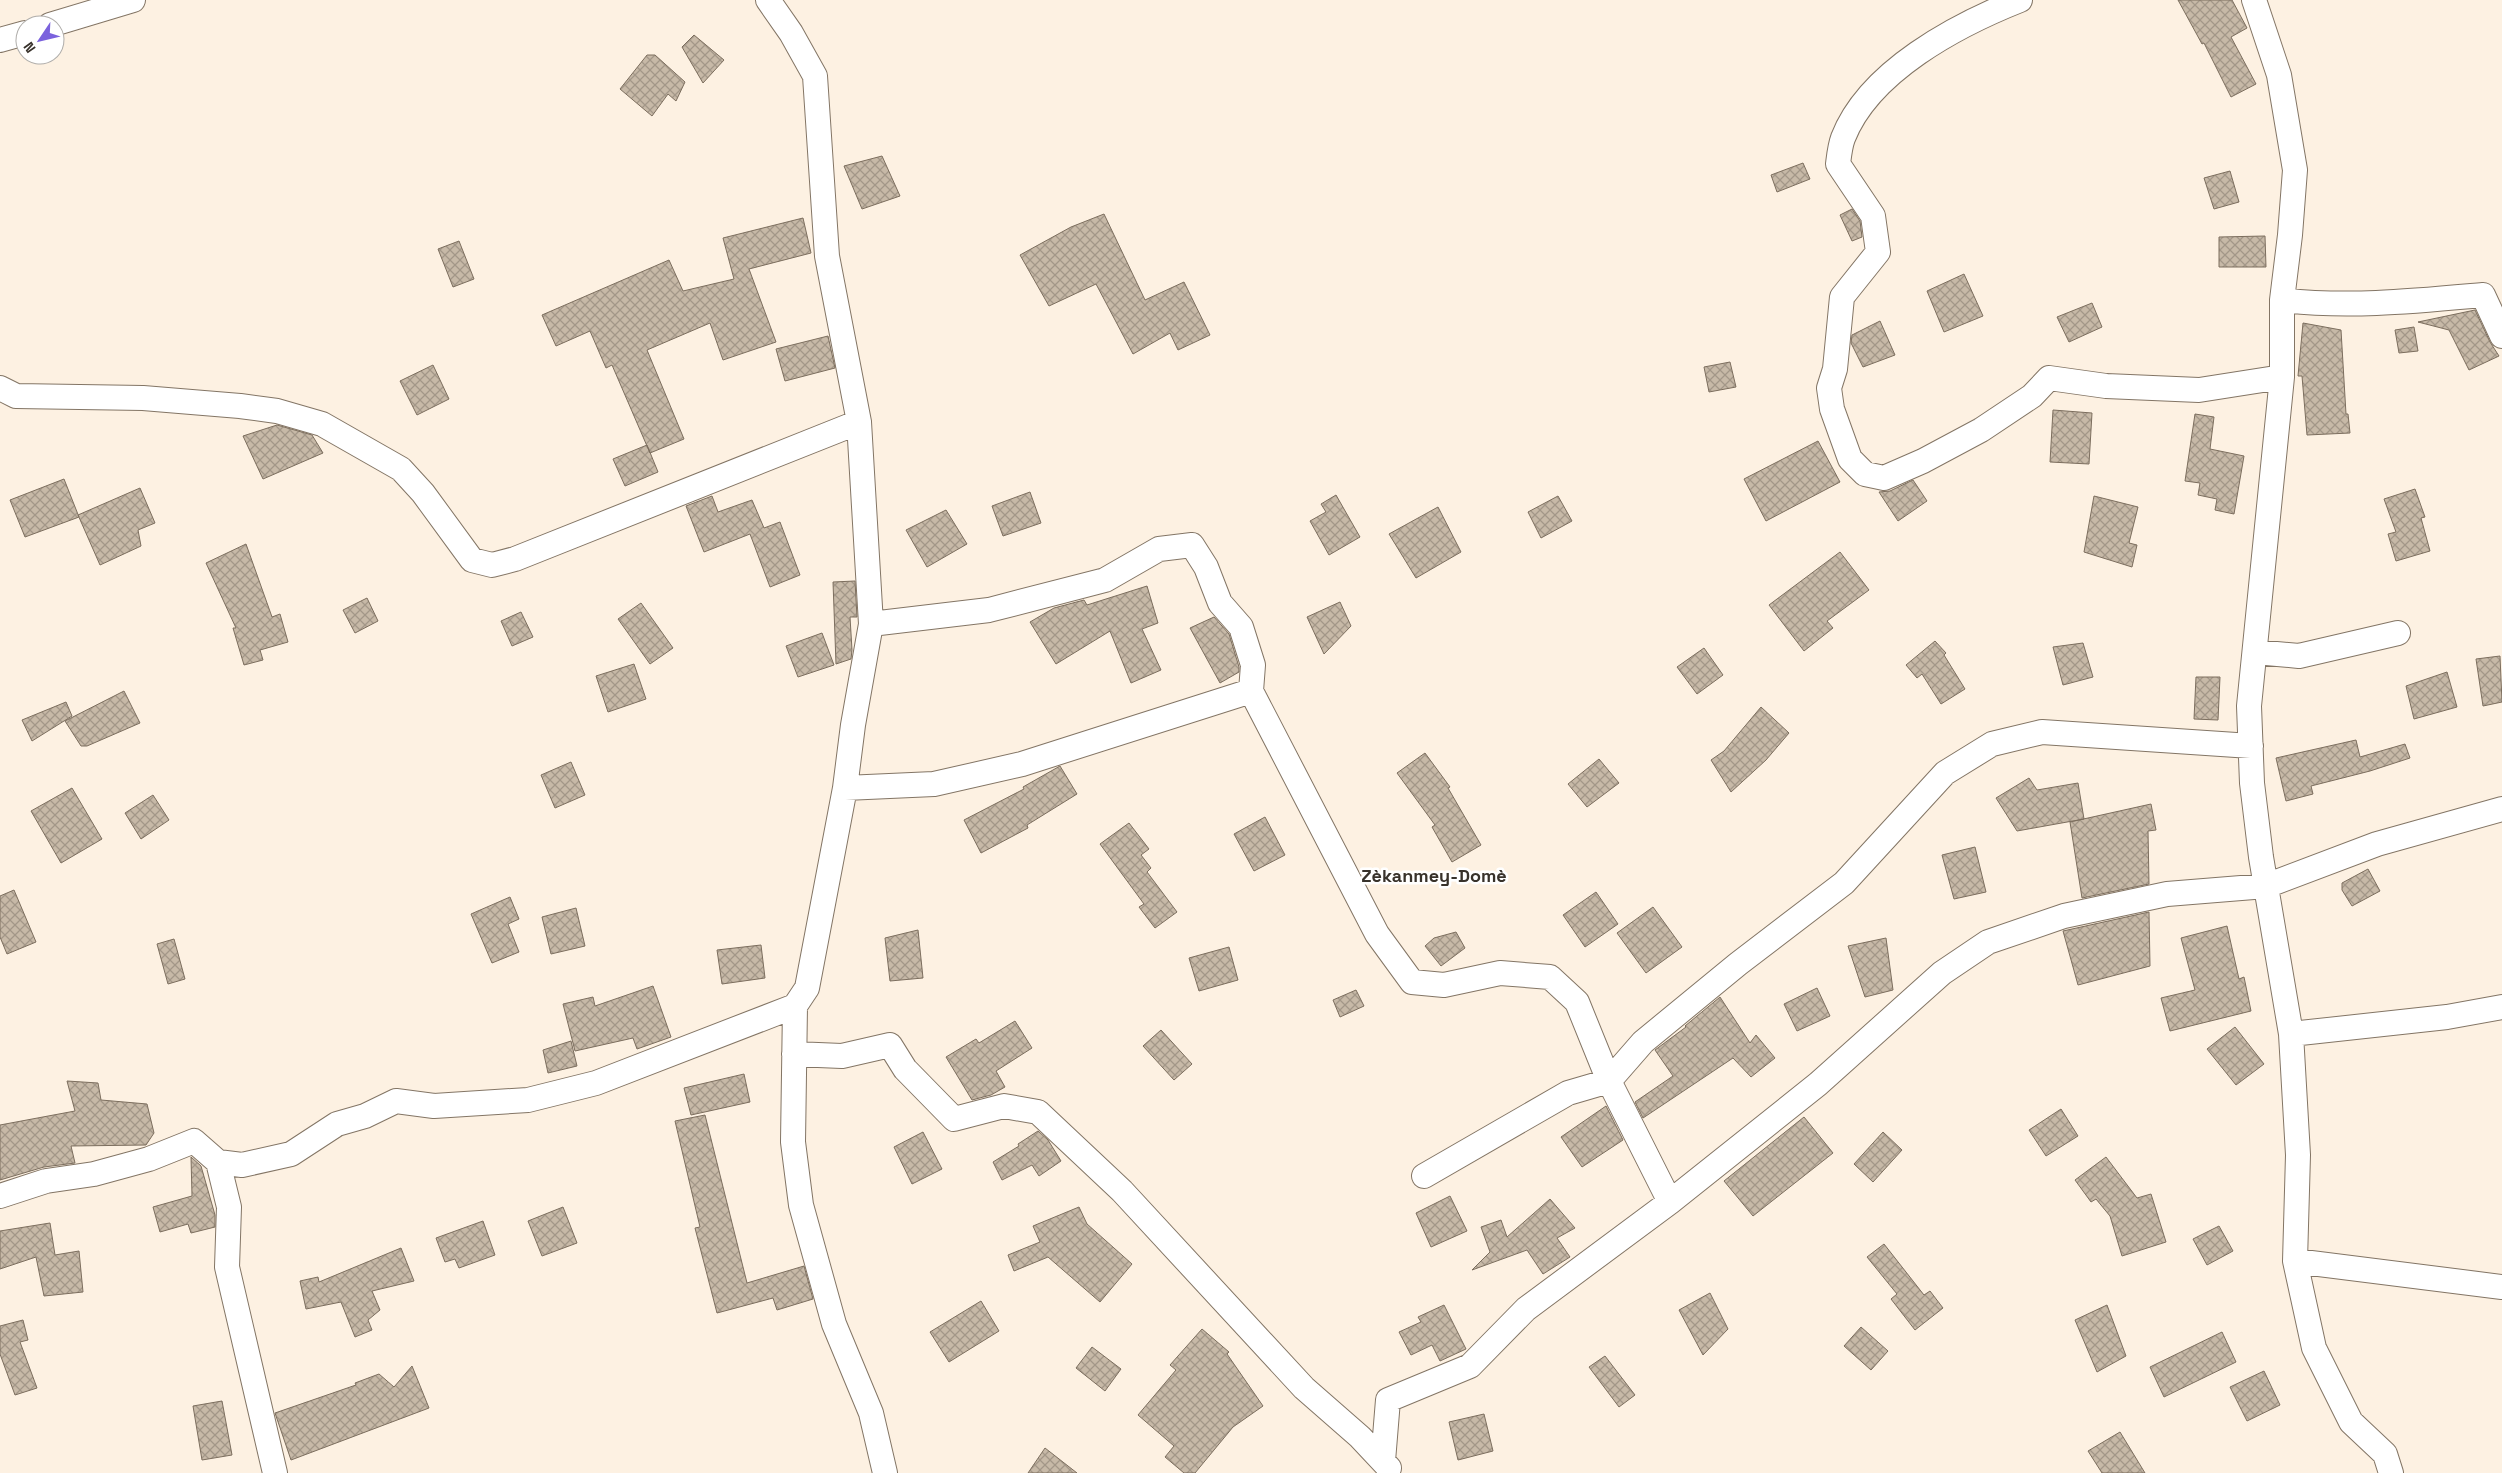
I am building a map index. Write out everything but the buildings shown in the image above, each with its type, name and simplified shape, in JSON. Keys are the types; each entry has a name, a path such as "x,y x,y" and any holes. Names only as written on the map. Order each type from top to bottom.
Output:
{"street":[{"path":"65,20 133,0"},
{"path":"768,0 791,34 815,76 827,256 859,422 871,624 853,725 845,788 807,988 795,1006 793,1142 801,1205 834,1324 871,1413 885,1473"},
{"path":"2020,0 1980,16 1942,38 1897,69 1862,103 1843,138 1838,164 1873,216 1878,252 1842,297 1835,369 1829,388 1832,409 1850,459 1865,474 1884,478 1923,461 1981,430 2032,396 2049,378 2106,386 2199,390 2282,377"},
{"path":"2254,0 2279,75 2295,170 2282,300 2282,377 2250,706 2252,783 2266,886 2290,1034 2298,1155 2295,1261 2314,1348 2351,1422 2385,1454 2391,1473"},
{"path":"0,40 15,36"},
{"path":"2282,300 2318,305 2400,302 2483,295 2502,336"},
{"path":"0,388 16,396 143,398 240,406 278,411 322,424 401,469 423,493 472,560 492,565 524,555 859,422"},
{"path":"871,624 989,610 1105,580 1159,549 1192,545 1206,566 1220,603 1241,627 1253,665 1251,691 1377,934 1412,982 1444,985 1500,973 1550,977 1576,1002 1609,1081 1670,1202"},
{"path":"2255,652 2298,656 2398,633"},
{"path":"845,788 934,784 1022,764 1251,691"},
{"path":"1424,1176 1568,1093 1609,1081 1643,1042 1738,964 1844,882 1945,773 1992,744 2042,732 2251,746"},
{"path":"1388,1467 1388,1400 1470,1366 1526,1309 1670,1202 1818,1084 1942,973 1988,942 2064,916 2167,894 2266,886 2377,844 2502,809"},
{"path":"0,1196 46,1181 94,1174 149,1159 194,1141 218,1162 242,1165 291,1154 337,1124 365,1116 396,1101 434,1106 528,1100 596,1084 795,1006"},
{"path":"2290,1034 2447,1017 2502,1007"},
{"path":"794,1054 842,1056 890,1044 905,1070 954,1119 1004,1106 1038,1112 1122,1191 1304,1388 1388,1467"},
{"path":"218,1162 229,1206 228,1267 275,1473"},
{"path":"2295,1261 2502,1287"}],"district":[{"name":"Zèkanmey-Domè","path":"1434,875"}]}
